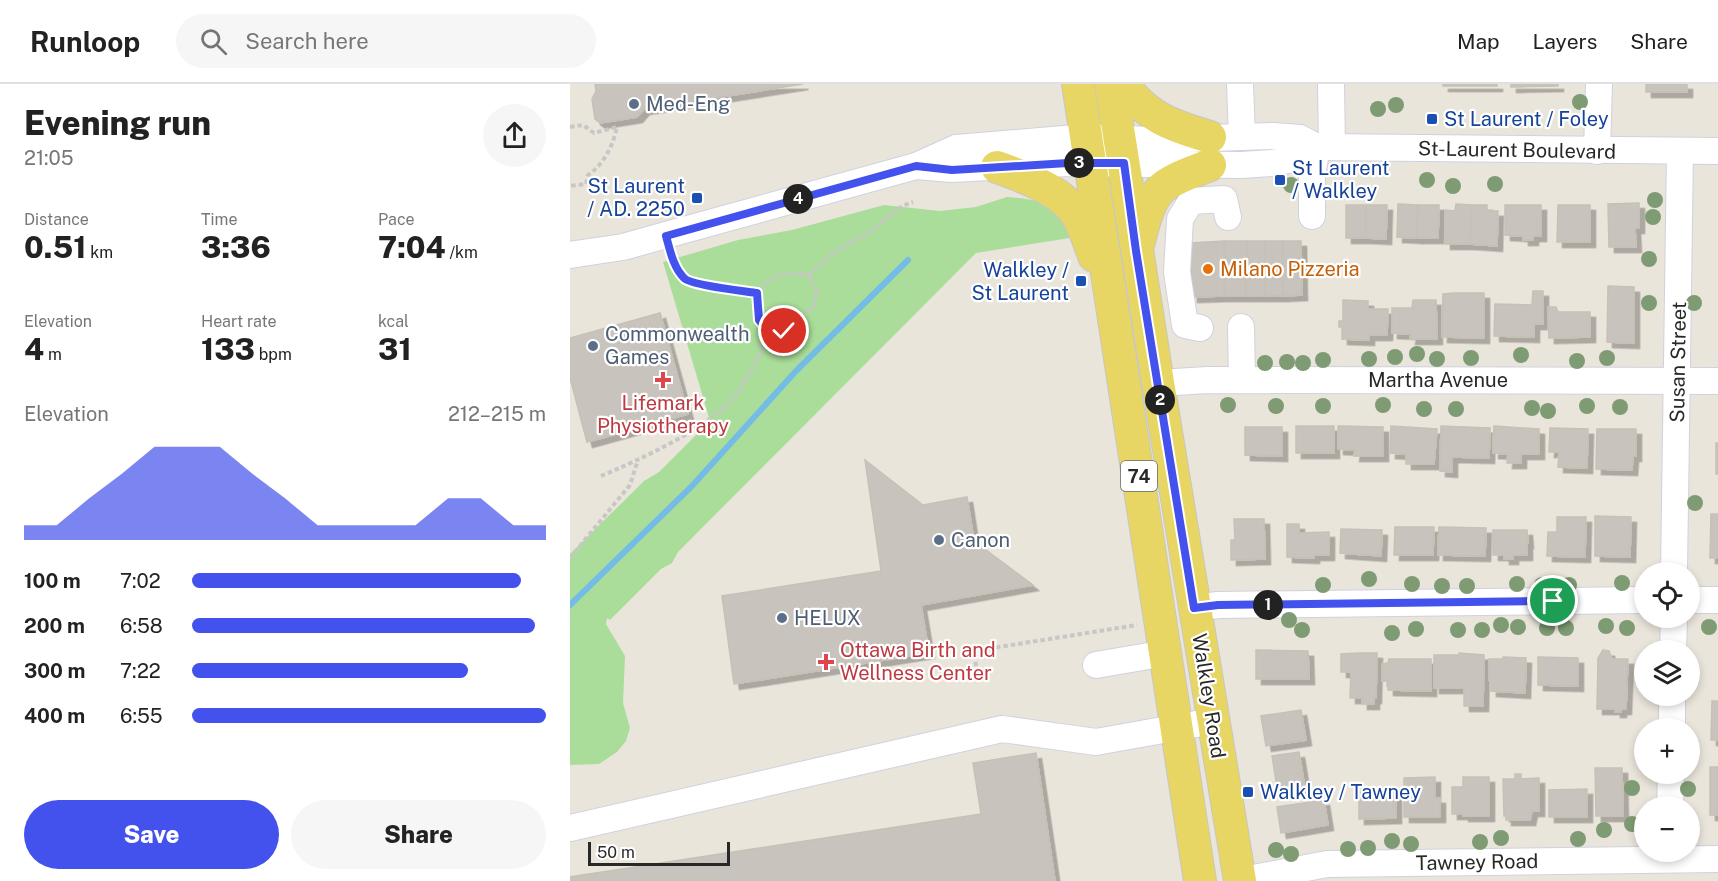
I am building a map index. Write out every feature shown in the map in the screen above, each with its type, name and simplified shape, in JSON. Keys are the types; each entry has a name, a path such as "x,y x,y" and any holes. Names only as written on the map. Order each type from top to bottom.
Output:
{"main road":[{"name":"Walkley Road","path":"1078,84 1200,881"},
{"name":"Walkley Road","path":"1112,84 1136,251 1239,881"},
{"path":"1123,84 1135,102 1154,116 1186,130 1210,151 1182,177 1160,190 1147,215 1136,251"},
{"path":"997,166 1035,181 1071,208 1082,225 1111,298"}],"street":[{"path":"1240,84 1242,136"},
{"path":"1312,216 1312,175 1324,147 1331,84"},
{"path":"1597,151 1599,84"},
{"name":"St-Laurent Boulevard","path":"1210,151 1242,136 1300,138 1324,147 1718,151"},
{"name":"St-Laurent Boulevard","path":"570,255 623,247 666,236 916,166 956,148 1210,151 1273,163 1298,158 1324,147"},
{"name":"St-Laurent Boulevard","path":"916,166 952,170 997,166 1089,150"},
{"name":"Susan Street","path":"1674,562 1680,151"},
{"path":"1200,328 1185,325 1178,272 1180,219 1191,201 1224,200 1228,217"},
{"path":"1241,327 1242,380"},
{"name":"Martha Avenue","path":"1158,383 1242,380 1718,381"},
{"path":"1194,608 1218,605 1634,600"},
{"path":"1700,600 1718,600"},
{"path":"1096,665 1166,653"},
{"path":"570,828 1002,729 1096,742 1213,722"},
{"name":"Tawney Road","path":"1700,857 1718,858"},
{"name":"Tawney Road","path":"1239,881 1327,864 1504,871 1634,858"}],"path":[{"path":"570,127 582,125 594,133 617,127 614,145 597,169 588,175 586,184 570,186"},
{"path":"757,293 778,274 808,274 836,251 867,234 902,206 913,202"},
{"path":"666,236 674,262 685,280 695,284 757,293"},
{"path":"770,333 784,331 814,305 817,290 808,274"},
{"path":"757,293 759,320 770,333"},
{"path":"601,477 639,460 718,415 738,393 770,333"},
{"path":"570,558 610,507 630,486 639,460"},
{"path":"978,681 974,651 1147,624"}],"green space":[{"path":"1007,197 1047,205 1059,217 1070,238 976,253 678,552 672,563 661,569 610,620 607,618 606,624 625,656 623,703 630,728 626,741 617,752 599,764 570,765 570,554 644,481 659,472 710,421 663,262 738,240 792,230 884,205 940,211 976,207"}],"building":[{"name":"Med-Eng","path":"595,84 803,84 644,109 637,117 600,123 595,119 592,99 596,91"},
{"path":"1443,84 1497,84 1497,86 1443,86"},
{"path":"1511,84 1558,84 1558,86 1511,87"},
{"path":"1646,84 1687,84 1687,92 1646,92"},
{"path":"1639,203 1639,228 1635,228 1636,247 1609,247 1608,204"},
{"path":"1398,204 1418,205 1417,238 1397,237"},
{"path":"1456,204 1472,205 1470,244 1445,244 1445,210 1455,211"},
{"path":"1346,205 1366,205 1366,238 1346,238"},
{"path":"1366,205 1387,205 1386,239 1366,238"},
{"path":"1418,205 1439,205 1438,238 1417,238"},
{"path":"1472,205 1487,205 1487,211 1498,211 1497,246 1470,244"},
{"path":"1505,205 1541,205 1541,236 1533,236 1533,240 1523,240 1523,236 1505,235"},
{"path":"1558,205 1590,205 1590,242 1557,242"},
{"path":"1224,241 1247,241 1246,296 1224,296"},
{"name":"Milano Pizzeria","path":"1224,241 1224,296 1192,297 1191,243"},
{"path":"1247,241 1265,241 1265,296 1246,296"},
{"path":"1265,241 1283,241 1283,296 1265,296"},
{"path":"1283,241 1301,241 1302,295 1283,296"},
{"path":"1608,286 1634,287 1634,343 1607,342"},
{"path":"1533,291 1543,291 1543,324 1534,324 1534,337 1494,336 1495,304 1532,305"},
{"path":"1484,293 1484,338 1442,337 1443,294"},
{"path":"1343,300 1368,301 1368,309 1388,309 1387,335 1369,335 1369,340 1342,339 1342,327 1339,327 1339,321 1343,321"},
{"path":"1413,300 1436,300 1437,339 1410,339 1411,334 1392,333 1392,308 1412,308"},
{"path":"1548,307 1556,307 1558,312 1590,312 1590,337 1549,338"},
{"path":"660,313 688,414 587,442 570,378 570,338"},
{"path":"1296,426 1334,426 1334,453 1296,453"},
{"path":"1338,426 1383,427 1383,456 1354,456 1355,450 1338,449"},
{"path":"1391,426 1437,429 1434,464 1406,464 1406,454 1390,453"},
{"path":"1441,426 1490,428 1489,458 1452,457 1452,472 1440,471"},
{"path":"1494,426 1539,429 1539,454 1521,454 1521,463 1507,463 1508,454 1493,453"},
{"path":"1245,427 1282,427 1282,456 1245,455"},
{"path":"1550,428 1588,429 1587,468 1558,467 1559,452 1549,452"},
{"path":"1597,429 1636,429 1636,456 1633,456 1632,470 1596,469"},
{"path":"1716,443 1718,443 1718,474 1716,474"},
{"path":"865,460 923,505 967,497 974,541 1033,585 921,605 929,653 734,684 722,596 881,571"},
{"path":"1711,514 1718,514 1718,558 1710,558"},
{"path":"1595,516 1631,517 1630,557 1595,556"},
{"path":"1557,517 1586,517 1585,557 1547,556 1548,532 1557,532"},
{"path":"1234,519 1264,519 1265,559 1231,560 1231,540 1235,540"},
{"path":"1287,524 1299,524 1299,533 1329,532 1329,555 1314,555 1314,558 1287,557"},
{"path":"1395,527 1434,527 1433,555 1394,555"},
{"path":"1439,527 1486,528 1485,556 1438,555"},
{"path":"1341,529 1382,530 1381,556 1340,553"},
{"path":"1493,530 1527,530 1527,555 1513,555 1513,559 1504,559 1504,555 1493,555"},
{"path":"1256,650 1308,651 1309,679 1256,679"},
{"path":"1603,650 1609,651 1612,659 1628,659 1626,709 1621,709 1621,712 1615,712 1615,709 1597,709 1598,658"},
{"path":"1377,653 1374,704 1362,704 1362,698 1350,698 1351,672 1341,672 1341,654"},
{"path":"1459,653 1484,655 1483,706 1464,706 1464,688 1434,688 1434,655 1459,655"},
{"path":"1503,657 1526,658 1525,693 1491,691 1489,659 1503,659"},
{"path":"1538,657 1578,658 1578,686 1538,685"},
{"path":"1389,659 1431,659 1431,691 1388,690 1388,681 1382,681 1382,664 1388,663"},
{"path":"1712,701 1718,701 1718,740 1711,740"},
{"path":"1301,710 1306,740 1266,746 1261,716"},
{"path":"1299,752 1305,789 1278,794 1272,756"},
{"path":"1036,753 1055,881 570,881 570,877 981,814 973,763"},
{"path":"1710,767 1718,767 1718,815 1710,815"},
{"path":"1595,768 1622,768 1623,816 1596,816"},
{"path":"1515,774 1521,774 1521,779 1539,778 1539,811 1532,811 1530,820 1506,820 1504,816 1503,779 1515,779"},
{"path":"1435,777 1435,798 1440,798 1440,817 1404,817 1404,778"},
{"path":"1463,777 1489,777 1489,816 1452,814 1452,787 1463,787"},
{"path":"1587,789 1587,817 1549,817 1549,790"},
{"path":"1359,791 1396,791 1396,818 1359,819"},
{"path":"1324,800 1328,825 1281,833 1277,807"}],"waterway":[{"path":"570,605 692,486 796,371 908,260"}],"place":[{"name":"Med-Eng","path":"634,104"},
{"name":"St Laurent / Foley","path":"1432,119"},
{"name":"St Laurent / Walkley","path":"1280,180"},
{"name":"St Laurent / AD. 2250","path":"697,198"},
{"name":"Milano Pizzeria","path":"1208,269"},
{"name":"Walkley / St Laurent","path":"1081,281"},
{"name":"Commonwealth Games","path":"593,346"},
{"name":"Lifemark Physiotherapy","path":"663,380"},
{"name":"Canon","path":"939,540"},
{"name":"HELUX","path":"782,618"},
{"name":"Ottawa Birth and Wellness Center","path":"826,662"},
{"name":"Walkley / Tawney","path":"1248,792"}],"route":[{"path":"784,331 770,333 759,320 757,293 695,284 685,280 674,262 666,236 916,166 952,170 1068,163 1124,163 1136,251 1194,608 1218,605 1553,601"}]}
